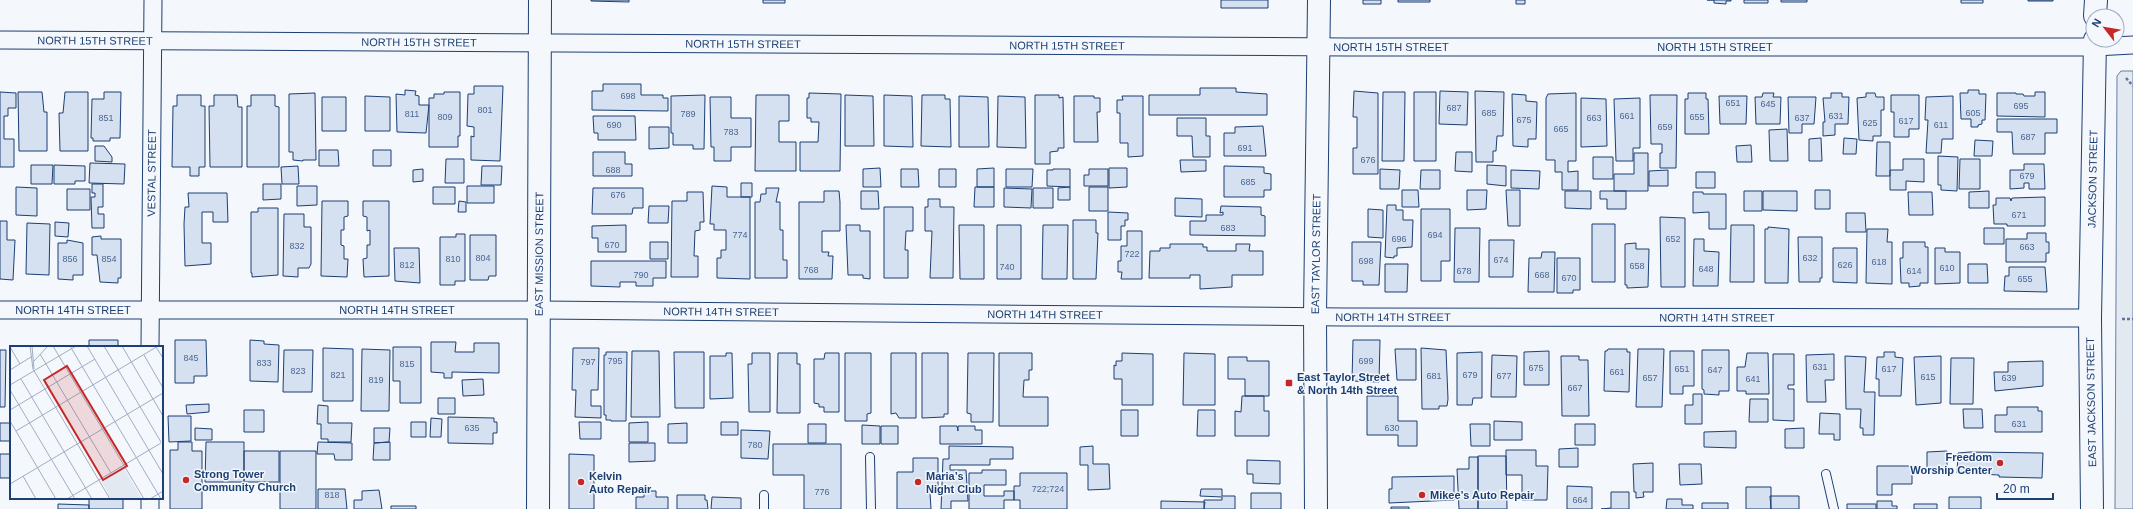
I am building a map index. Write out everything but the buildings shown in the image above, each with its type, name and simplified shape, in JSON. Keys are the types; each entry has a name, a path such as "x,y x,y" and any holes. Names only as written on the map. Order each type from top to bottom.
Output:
{"street":[{"name":"VESTAL STREET","path":"150,346 153,0"},
{"name":"EAST MISSION STREET","path":"538,509 540,0"},
{"name":"EAST TAYLOR STREET","path":"1316,509 1315,316 1319,0"},
{"name":"NORTH 15TH STREET","path":"0,40 540,41 1318,46 2085,44"},
{"name":"JACKSON STREET","path":"2090,318 2095,48"},
{"name":"NORTH 14TH STREET","path":"0,310 539,310 1315,316 2090,318"},
{"name":"EAST JACKSON STREET","path":"2090,318 2092,509"}],"lane":[{"path":"870,457 872,509"},
{"path":"1826,474 1834,509"},
{"path":"764,495 764,509"}],"path":[{"path":"2126,78 2133,86"},
{"path":"2122,319 2133,319"}],"shaded area":[{"path":"2121,71 2133,71 2133,509 2115,509 2117,76"}],"place":[{"name":"East Taylor Street & North 14th Street","path":"1289,383"},
{"name":"Freedom Worship Center","path":"2000,463"},
{"name":"Strong Tower Community Church","path":"186,480"},
{"name":"Kelvin Auto Repair","path":"581,482"},
{"name":"Maria’s Night Club","path":"918,482"},
{"name":"Mikee’s Auto Repair","path":"1422,495"}]}
